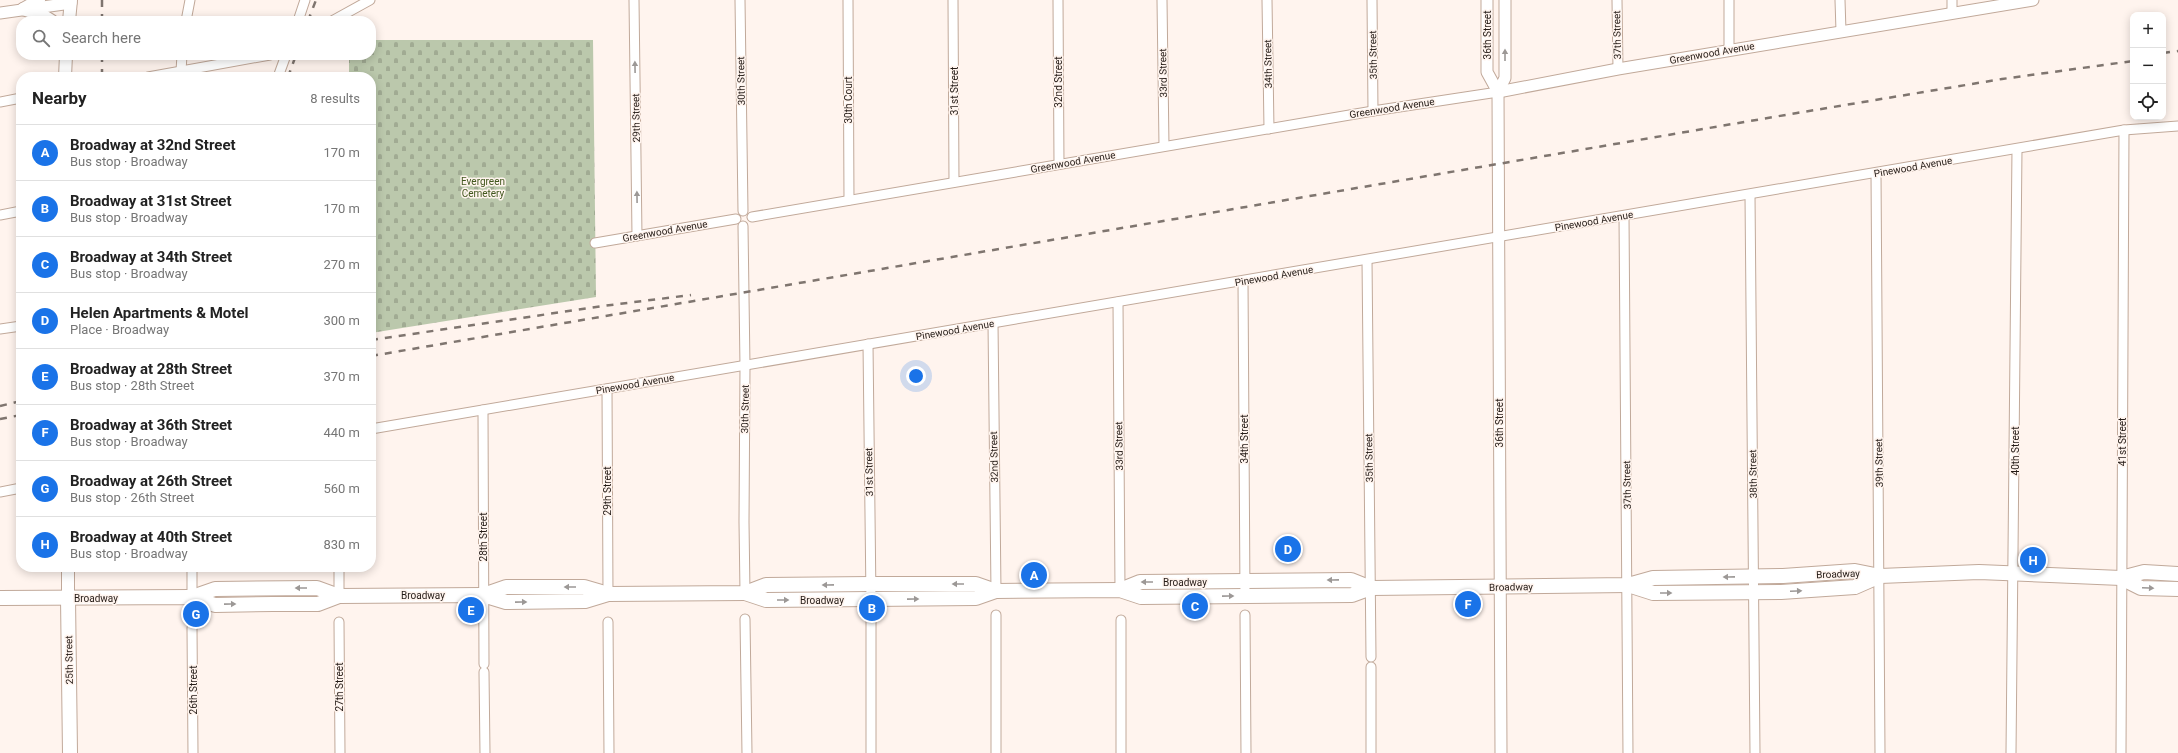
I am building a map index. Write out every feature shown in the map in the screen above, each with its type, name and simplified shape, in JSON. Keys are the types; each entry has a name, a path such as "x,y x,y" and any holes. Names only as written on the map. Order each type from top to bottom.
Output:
{"main road":[{"path":"24,9 39,0"},
{"path":"70,16 71,1"},
{"path":"24,9 44,16"},
{"path":"65,72 66,60"},
{"name":"Broadway","path":"0,598 192,597 215,605 318,604 339,596 483,595 506,587 584,587 608,594 745,593 766,600 976,598 996,591 1120,590 1141,597 1352,595 1371,588 1628,585 1653,578 1754,577 1855,571 1880,576 1947,572 2014,573 2121,578 2144,572 2178,574"},
{"name":"25th Street","path":"68,572 70,753"},
{"name":"Broadway","path":"1628,585 1653,593 1754,593 1855,587 1880,576"},
{"name":"Broadway","path":"2121,578 2141,588 2178,589"},
{"name":"Broadway","path":"1120,590 1140,582 1351,580 1371,588"},
{"name":"Broadway","path":"745,593 766,585 871,584 976,584 996,591"}],"street":[{"path":"187,16 190,0"},
{"path":"300,16 305,0"},
{"path":"341,16 370,0"},
{"name":"29th Street","path":"634,0 637,236"},
{"name":"30th Street","path":"740,0 743,211"},
{"name":"30th Court","path":"848,0 849,200"},
{"name":"31st Street","path":"953,0 954,182"},
{"name":"32nd Street","path":"1058,0 1059,164"},
{"name":"33rd Street","path":"1162,0 1164,146"},
{"name":"34th Street","path":"1267,0 1268,129"},
{"name":"35th Street","path":"1372,0 1373,111"},
{"name":"36th Street","path":"1487,0 1487,72 1498,92"},
{"name":"36th Street","path":"1501,753 1498,92 1505,78 1505,0"},
{"name":"37th Street","path":"1617,0 1618,69"},
{"path":"1729,0 1729,50"},
{"path":"1840,0 1841,31"},
{"path":"1952,0 1952,12"},
{"name":"Greenwood Avenue","path":"752,217 1164,146 1498,92 1618,69 2027,0"},
{"path":"0,13 71,1"},
{"path":"181,71 182,60"},
{"path":"176,72 242,60"},
{"path":"280,72 284,60"},
{"path":"0,102 16,99"},
{"name":"Pinewood Avenue","path":"376,428 1498,238 2124,130 2178,126"},
{"name":"41st Street","path":"2121,753 2124,130"},
{"name":"40th Street","path":"2011,753 2014,573 2017,149"},
{"name":"39th Street","path":"1876,173 1880,576 1880,753"},
{"name":"38th Street","path":"1750,195 1755,753"},
{"path":"743,211 750,213 752,217 749,224 743,226 738,224 736,219 739,213 743,211"},
{"path":"0,215 16,212"},
{"name":"37th Street","path":"1624,216 1628,585 1628,753"},
{"name":"Greenwood Avenue","path":"595,243 736,219"},
{"name":"30th Street","path":"743,226 745,366 745,593"},
{"name":"35th Street","path":"1367,260 1371,657"},
{"name":"34th Street","path":"1242,281 1245,596"},
{"name":"33rd Street","path":"1118,302 1120,590"},
{"name":"32nd Street","path":"993,323 996,591"},
{"path":"0,329 16,327"},
{"name":"31st Street","path":"868,344 871,599"},
{"name":"29th Street","path":"607,389 608,594"},
{"name":"28th Street","path":"483,410 485,753"},
{"path":"0,492 16,489"},
{"path":"192,572 192,597"},
{"path":"339,572 339,596"},
{"path":"996,615 996,753"},
{"path":"1245,615 1246,753"},
{"path":"871,619 871,753"},
{"path":"745,620 746,753"},
{"path":"1121,620 1121,753"},
{"name":"27th Street","path":"339,622 340,753"},
{"path":"608,622 609,753"},
{"name":"26th Street","path":"192,628 193,753"},
{"path":"1371,667 1371,753"}],"green space":[{"name":"Evergreen Cemetery","path":"376,40 593,40 596,297 376,332 376,72 349,72 349,60 376,60"}],"railway":[{"path":"102,0 102,16"},
{"path":"310,16 316,0"},
{"path":"2166,53 2178,51"},
{"path":"102,60 102,72"},
{"path":"290,72 294,60"},
{"path":"376,355 1797,113 2002,79 2130,61"},
{"path":"376,339 603,306 691,295"},
{"path":"0,406 16,402"},
{"path":"0,419 16,416"}],"place":[{"name":"Helen Apartments & Motel","path":"1288,549"},
{"name":"Broadway at 40th Street","path":"2033,560"},
{"name":"Broadway at 32nd Street","path":"1034,575"},
{"name":"Broadway at 36th Street","path":"1468,604"},
{"name":"Broadway at 34th Street","path":"1195,606"},
{"name":"Broadway at 31st Street","path":"872,608"},
{"name":"Broadway at 28th Street","path":"471,610"},
{"name":"Broadway at 26th Street","path":"196,614"}]}
